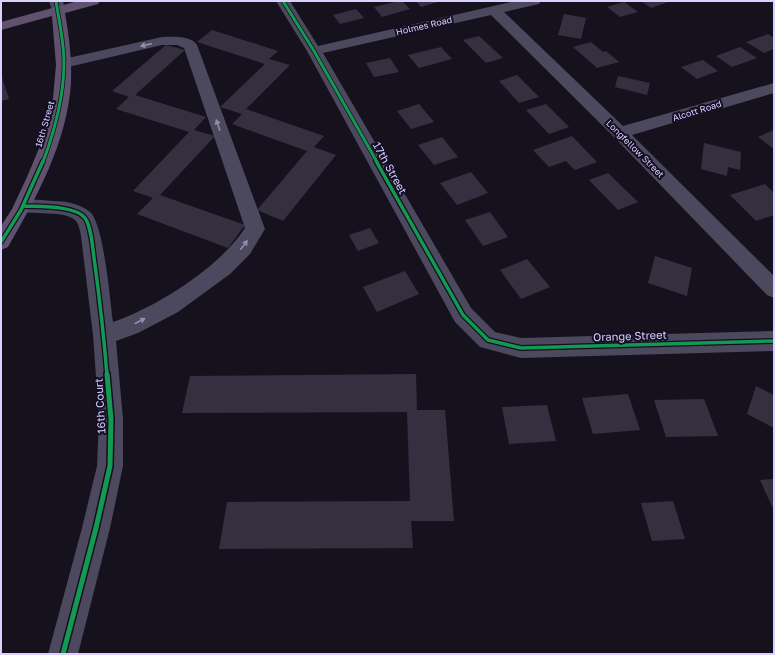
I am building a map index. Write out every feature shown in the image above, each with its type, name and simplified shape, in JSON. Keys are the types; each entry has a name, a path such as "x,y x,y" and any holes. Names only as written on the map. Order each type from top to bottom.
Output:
{"main road":[{"path":"1,26 57,6 93,1"},
{"name":"16th Street","path":"1,242 23,206 46,152 58,110 63,85 64,63 63,40 57,6"}],"street":[{"name":"17th Street","path":"283,1 314,51 463,315 488,340"},
{"name":"Holmes Road","path":"314,51 534,1"},
{"name":"Longfellow Street","path":"494,10 620,133 774,289"},
{"path":"64,63 162,41 179,41 190,45 255,229 243,248 222,268 170,306 130,326 104,336"},
{"name":"Alcott Road","path":"620,133 774,88"},
{"name":"16th Court","path":"23,206 60,208 77,212 85,218 91,236 104,336 111,419 110,466 96,528 63,654"},
{"name":"Orange Street","path":"488,340 521,348 774,341"}],"building":[{"path":"402,1 410,9 382,17 374,7"},
{"path":"416,1 441,1 421,7"},
{"path":"641,1 671,1 651,8"},
{"path":"624,2 638,12 620,17 607,7"},
{"path":"356,9 364,18 340,24 333,15"},
{"path":"564,14 586,18 581,39 558,35"},
{"path":"212,30 278,51 269,59 290,65 246,109 324,136 314,147 336,155 283,221 257,210 307,151 232,124 242,114 220,107 265,64 197,42"},
{"path":"768,34 774,38 774,49 764,53 746,42"},
{"path":"479,36 503,58 486,63 463,40"},
{"path":"591,42 603,52 606,51 619,62 597,68 573,47"},
{"path":"166,45 185,50 135,95 206,117 194,130 215,136 160,195 245,225 228,248 137,214 153,198 133,191 189,132 116,109 129,97 112,91"},
{"path":"441,47 452,59 419,68 408,55"},
{"path":"740,47 757,58 732,67 716,56"},
{"path":"390,58 399,72 374,77 366,63"},
{"path":"703,60 718,71 697,79 681,67"},
{"path":"1,74 9,99 1,101"},
{"path":"517,75 539,97 519,103 499,81"},
{"path":"618,76 650,83 647,95 615,87"},
{"path":"419,104 434,122 411,129 397,111"},
{"path":"546,104 569,127 549,134 526,110"},
{"path":"774,130 774,149 758,137"},
{"path":"572,136 597,162 575,170 566,161 549,167 533,150"},
{"path":"442,137 458,157 434,165 418,145"},
{"path":"704,143 741,152 740,170 728,167 727,176 701,169"},
{"path":"471,172 488,193 457,205 440,183"},
{"path":"608,173 638,202 618,210 589,180"},
{"path":"765,184 774,193 774,215 756,221 730,195"},
{"path":"490,212 508,237 483,246 465,220"},
{"path":"370,228 379,243 358,251 349,235"},
{"path":"655,256 692,268 687,296 648,283"},
{"path":"527,259 550,287 521,299 500,270"},
{"path":"405,271 419,294 377,312 363,287"},
{"path":"416,374 417,410 445,410 454,521 411,521 413,548 219,549 227,502 410,501 407,412 182,413 190,376"},
{"path":"756,386 774,395 774,428 747,414"},
{"path":"628,394 640,430 593,434 582,398"},
{"path":"704,399 718,436 666,437 654,400"},
{"path":"547,405 556,441 509,444 502,407"},
{"path":"774,479 774,511 760,480"},
{"path":"673,501 685,539 652,541 641,503"}],"cycle path":[{"path":"1,242 18,215 39,172 57,117 61,98 64,62 56,1"},
{"path":"283,1 314,51 463,315 488,340 521,348 774,341"},
{"path":"23,206 60,208 77,212 85,218 91,236 104,335 111,419 110,466 96,528 63,654"}]}
